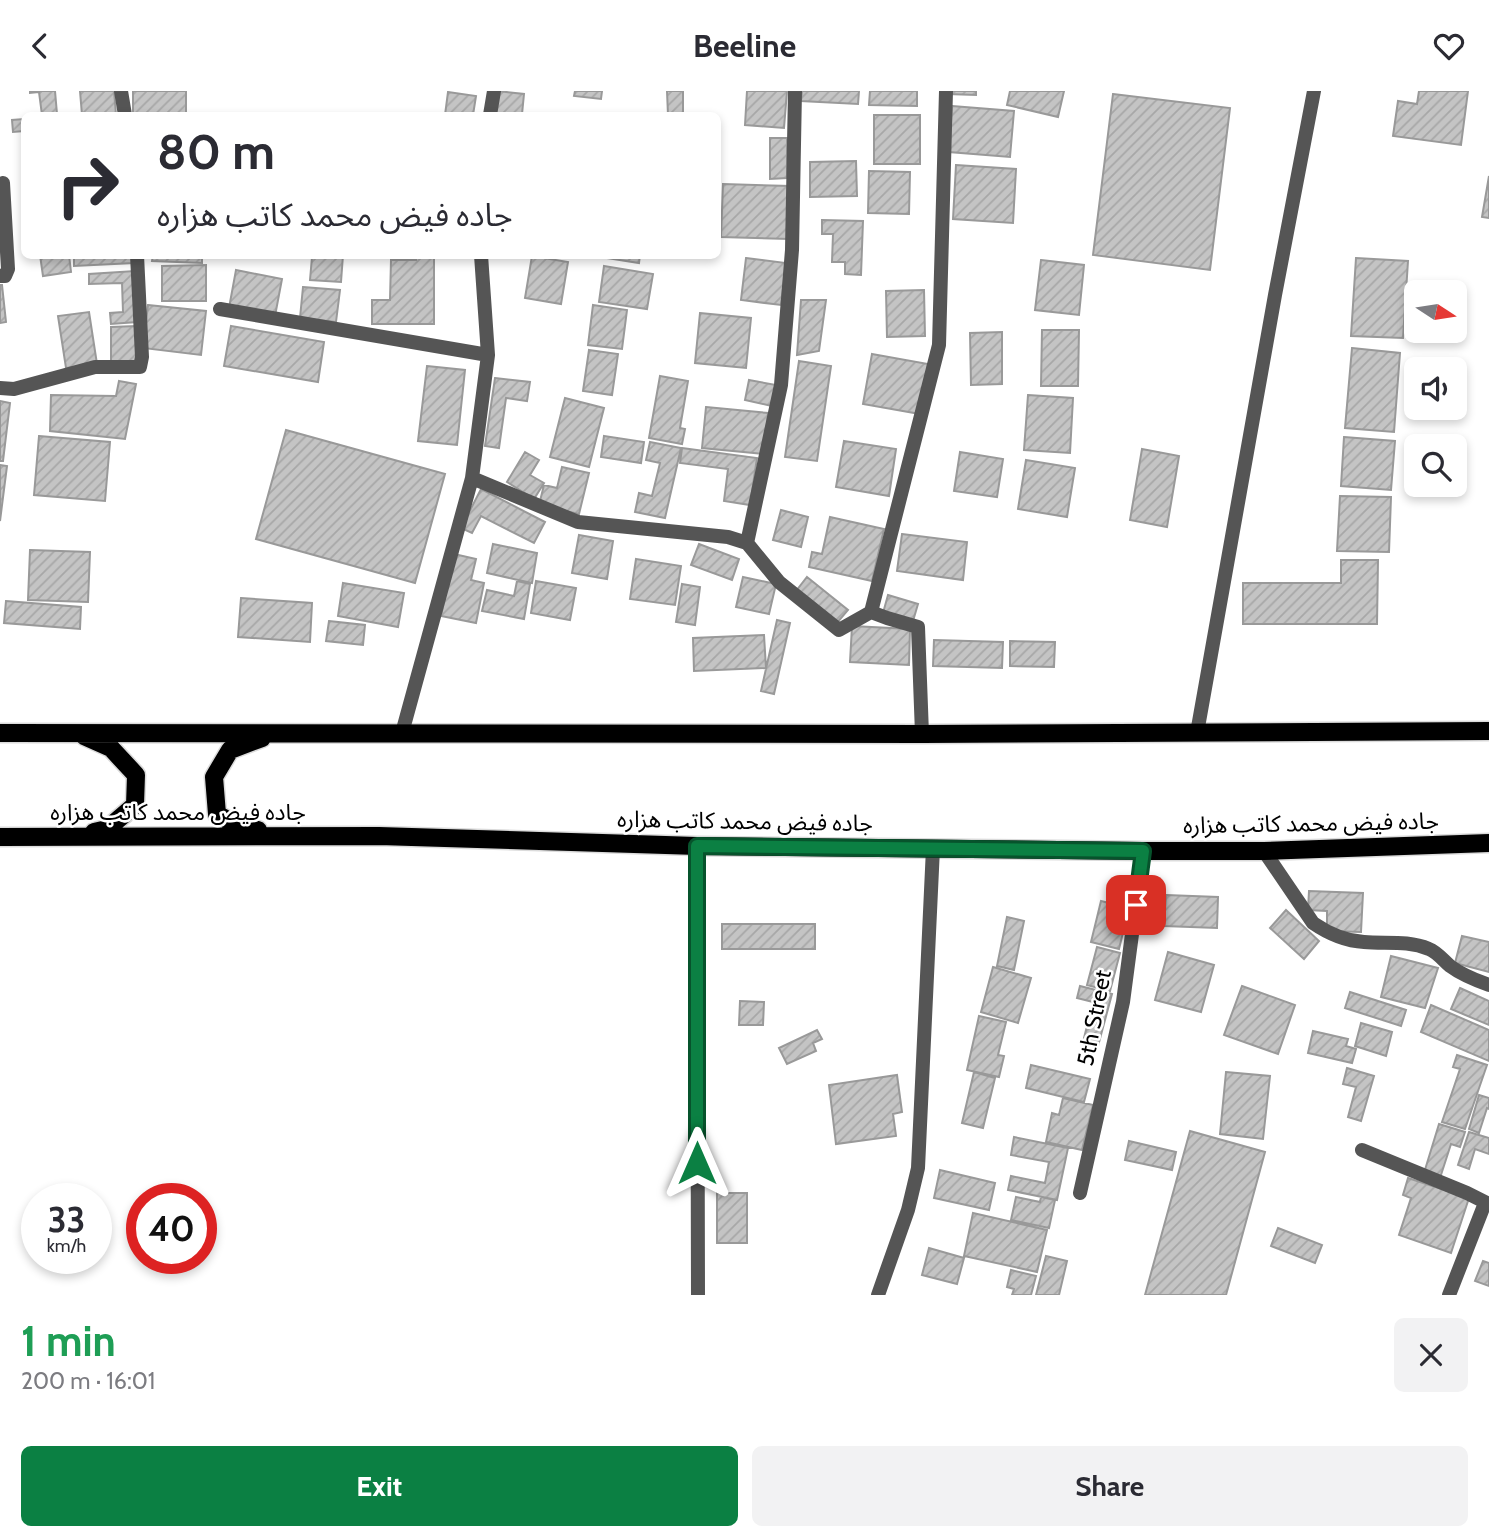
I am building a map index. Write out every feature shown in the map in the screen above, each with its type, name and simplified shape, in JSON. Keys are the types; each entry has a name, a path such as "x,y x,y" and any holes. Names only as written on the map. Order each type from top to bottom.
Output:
{"main road":[{"path":"0,733 922,734 1489,731"},
{"path":"74,837 107,829 135,805 136,775 111,748 76,733"},
{"path":"275,733 230,750 214,777 217,814 239,826 281,836"},
{"name":"جاده فیض محمد کاتب هزاره","path":"0,837 379,836 697,846 1143,851 1264,851 1489,843"}],"street":[{"path":"121,91 124,112"},
{"path":"490,112 494,91"},
{"path":"747,543 781,385 792,250 795,91"},
{"path":"472,478 578,522 728,537 747,543 779,582 839,630 871,612 939,345 946,91"},
{"path":"1197,733 1314,91"},
{"path":"0,276 5,276 8,269 3,183"},
{"path":"0,388 15,389 95,367 140,367 142,357 137,259"},
{"path":"402,733 472,478 488,355 481,259"},
{"path":"220,309 488,355"},
{"path":"871,612 918,627 922,734"},
{"path":"697,846 698,1295"},
{"path":"878,1295 908,1210 918,1168 933,848"},
{"name":"5th Street","path":"1080,1193 1123,1002 1143,851"},
{"path":"1264,851 1313,923 1325,931 1362,942 1405,942 1432,949 1464,975 1489,985"},
{"path":"1362,1150 1487,1203 1449,1295"}],"building":[{"path":"30,91 55,91 57,112 42,112 39,92"},
{"path":"80,91 114,91 116,112 82,112"},
{"path":"133,91 186,91 186,112 133,112"},
{"path":"498,91 524,94 522,112 495,112"},
{"path":"575,91 602,91 601,99 574,96"},
{"path":"667,91 683,91 683,112 668,112"},
{"path":"747,91 787,91 784,128 745,125"},
{"path":"802,91 859,91 858,104 801,101"},
{"path":"870,91 917,91 917,106 869,105"},
{"path":"947,91 976,91 976,95 947,94"},
{"path":"1010,91 1064,91 1058,117 1007,105"},
{"path":"1419,91 1468,91 1461,145 1393,136 1398,101 1417,104"},
{"path":"448,92 476,96 473,112 445,112"},
{"path":"1113,94 1230,108 1210,270 1093,255"},
{"path":"952,106 1014,111 1010,157 949,152"},
{"path":"874,115 920,115 920,164 874,164"},
{"path":"21,119 21,131 13,132 12,120"},
{"path":"770,138 787,138 787,178 770,179"},
{"path":"856,161 857,196 810,197 810,162"},
{"path":"956,165 1016,169 1013,223 953,219"},
{"path":"869,171 910,172 909,214 868,213"},
{"path":"1489,176 1489,218 1482,217"},
{"path":"723,184 790,186 789,239 721,237"},
{"path":"822,220 863,221 861,275 845,274 845,262 832,262 833,234 822,234"},
{"path":"746,258 786,263 781,305 741,300"},
{"path":"1356,258 1408,261 1407,280 1404,280 1403,338 1351,336"},
{"path":"41,259 69,259 71,272 43,276"},
{"path":"74,259 134,259 134,263 74,266"},
{"path":"202,259 202,263 152,261"},
{"path":"312,259 343,259 341,282 310,280"},
{"path":"434,259 434,324 372,324 372,300 390,300 391,260"},
{"path":"532,259 568,262 561,304 525,298"},
{"path":"613,259 640,259 639,263"},
{"path":"1041,260 1084,265 1079,315 1035,310"},
{"path":"206,265 206,301 162,301 162,266"},
{"path":"604,266 653,274 647,309 599,302"},
{"path":"236,270 282,279 275,316 229,308"},
{"path":"135,271 137,322 111,324 110,313 123,312 122,283 89,284 89,274"},
{"path":"0,285 6,322 0,323"},
{"path":"303,287 340,290 336,322 300,318"},
{"path":"924,290 925,336 887,337 886,291"},
{"path":"801,300 826,300 819,351 797,355"},
{"path":"148,305 206,311 201,355 143,348"},
{"path":"593,305 627,310 622,349 588,345"},
{"path":"89,312 97,364 66,368 58,316"},
{"path":"700,313 751,318 746,368 695,363"},
{"path":"136,326 136,361 111,362 111,327"},
{"path":"231,326 324,342 318,382 224,366"},
{"path":"1042,330 1079,330 1078,386 1041,386"},
{"path":"1002,332 1002,384 971,385 970,333"},
{"path":"1352,348 1400,353 1394,432 1345,428"},
{"path":"589,350 618,354 612,395 583,391"},
{"path":"872,354 928,364 920,414 863,404"},
{"path":"799,361 831,366 817,461 785,457"},
{"path":"427,366 465,370 457,445 418,441"},
{"path":"660,376 688,381 680,428 685,429 682,444 649,438"},
{"path":"495,378 530,382 527,401 506,398 499,448 485,446"},
{"path":"749,380 776,385 772,406 745,400"},
{"path":"119,381 136,384 125,439 50,431 51,395 116,396"},
{"path":"1028,395 1073,398 1070,453 1024,450"},
{"path":"565,398 604,408 589,467 550,457"},
{"path":"0,401 10,403 3,461 0,461"},
{"path":"706,407 768,413 764,454 702,448"},
{"path":"286,430 445,474 415,583 256,539"},
{"path":"39,436 110,442 105,501 34,495"},
{"path":"604,436 644,442 641,463 601,457"},
{"path":"1344,437 1395,441 1391,490 1341,486"},
{"path":"844,441 896,449 889,496 836,487"},
{"path":"650,442 681,448 665,518 635,512 639,493 652,496 660,463 646,460"},
{"path":"682,448 757,458 750,505 724,501 728,469 680,463"},
{"path":"1142,449 1179,456 1167,527 1130,520"},
{"path":"525,452 539,460 530,475 544,483 534,499 507,482"},
{"path":"960,452 1003,459 997,497 954,491"},
{"path":"1026,460 1075,468 1067,517 1018,509"},
{"path":"0,465 7,466 0,521"},
{"path":"562,467 589,473 579,514 539,505 544,485 557,488"},
{"path":"481,489 545,522 534,543 481,516 472,533 461,528"},
{"path":"1340,496 1391,497 1389,552 1337,551"},
{"path":"781,510 808,517 801,547 773,540"},
{"path":"830,517 884,529 872,581 809,567 812,552 822,554"},
{"path":"902,534 967,542 963,580 897,571"},
{"path":"579,535 613,541 607,579 572,573"},
{"path":"493,544 537,553 532,583 487,573"},
{"path":"699,544 739,559 732,580 691,565"},
{"path":"30,550 90,552 88,602 28,600"},
{"path":"454,554 476,559 471,580 484,583 476,623 441,616"},
{"path":"636,559 681,566 675,605 630,599"},
{"path":"1341,560 1378,560 1377,624 1243,624 1243,583 1341,583"},
{"path":"743,577 776,584 769,614 736,607"},
{"path":"807,577 848,610 836,624 796,591"},
{"path":"517,581 530,584 524,619 482,611 487,590 514,596"},
{"path":"536,581 576,588 570,620 531,613"},
{"path":"343,583 404,593 398,627 338,616"},
{"path":"682,584 700,587 695,625 676,622"},
{"path":"888,595 918,604 913,621 883,613"},
{"path":"241,598 312,603 310,642 238,637"},
{"path":"6,601 81,607 80,629 4,623"},
{"path":"777,620 790,623 774,694 761,691"},
{"path":"329,621 365,625 363,645 326,641"},
{"path":"852,626 910,629 909,665 850,662"},
{"path":"764,635 766,668 694,671 693,638"},
{"path":"934,640 1003,642 1002,668 933,666"},
{"path":"1010,641 1055,642 1054,667 1010,666"},
{"path":"1309,891 1363,893 1361,932 1327,931 1327,911 1308,910"},
{"path":"1166,895 1218,897 1217,928 1164,926"},
{"path":"1101,901 1129,908 1119,949 1091,942"},
{"path":"1286,910 1319,941 1304,959 1270,928"},
{"path":"1007,917 1024,921 1014,970 997,966"},
{"path":"722,924 815,924 815,949 722,949"},
{"path":"1462,936 1489,942 1489,972 1455,963"},
{"path":"1097,947 1120,953 1110,991 1087,985"},
{"path":"1168,952 1214,965 1201,1012 1155,1000"},
{"path":"1391,956 1438,968 1425,1008 1381,997"},
{"path":"993,967 1031,978 1018,1023 981,1012"},
{"path":"1080,986 1112,994 1098,1046 1083,1042 1093,1002 1077,998"},
{"path":"1242,986 1295,1005 1278,1054 1224,1035"},
{"path":"1460,988 1489,1001 1489,1025 1451,1009"},
{"path":"1350,992 1406,1010 1401,1026 1345,1008"},
{"path":"740,1001 764,1002 763,1025 739,1025"},
{"path":"1431,1005 1489,1030 1489,1061 1421,1032"},
{"path":"979,1016 1006,1022 998,1055 1004,1056 999,1077 967,1070"},
{"path":"1361,1023 1392,1032 1386,1056 1355,1046"},
{"path":"817,1030 822,1039 813,1043 816,1051 787,1064 779,1048"},
{"path":"1313,1031 1348,1039 1346,1046 1356,1049 1352,1063 1308,1053"},
{"path":"1457,1055 1487,1065 1465,1129 1442,1122 1460,1069 1453,1067"},
{"path":"1031,1065 1090,1079 1084,1102 1026,1088"},
{"path":"1347,1068 1374,1076 1361,1121 1348,1117 1356,1087 1343,1084"},
{"path":"974,1072 995,1078 983,1128 962,1123"},
{"path":"1226,1072 1270,1076 1263,1139 1220,1134"},
{"path":"897,1075 902,1112 893,1114 896,1136 836,1144 829,1085"},
{"path":"1479,1095 1489,1098 1489,1109 1487,1108 1479,1133 1469,1129"},
{"path":"1063,1098 1093,1105 1082,1150 1046,1142 1052,1113 1059,1115"},
{"path":"1439,1124 1465,1132 1460,1147 1451,1144 1440,1178 1424,1173"},
{"path":"1190,1131 1265,1152 1226,1295 1145,1295"},
{"path":"1469,1132 1489,1138 1489,1154 1475,1149 1469,1169 1458,1165"},
{"path":"1014,1137 1068,1148 1057,1200 1008,1190 1011,1176 1045,1183 1049,1162 1011,1155"},
{"path":"1129,1141 1176,1152 1172,1170 1125,1160"},
{"path":"940,1170 995,1183 989,1210 934,1198"},
{"path":"1408,1178 1469,1198 1451,1253 1399,1235 1411,1198 1403,1195"},
{"path":"717,1193 747,1193 747,1243 717,1243"},
{"path":"1016,1197 1040,1202 1041,1197 1055,1200 1049,1228 1011,1220"},
{"path":"973,1213 1047,1230 1037,1272 964,1256"},
{"path":"1278,1228 1322,1245 1315,1263 1271,1246"},
{"path":"929,1248 964,1258 957,1284 922,1275"},
{"path":"1046,1256 1067,1261 1059,1295 1036,1295"},
{"path":"1483,1261 1489,1263 1489,1286 1475,1281"},
{"path":"1011,1270 1036,1276 1031,1295 1012,1295 1014,1289 1007,1287"}],"route":[{"path":"697,1163 697,846 1143,851 1136,905"}]}
